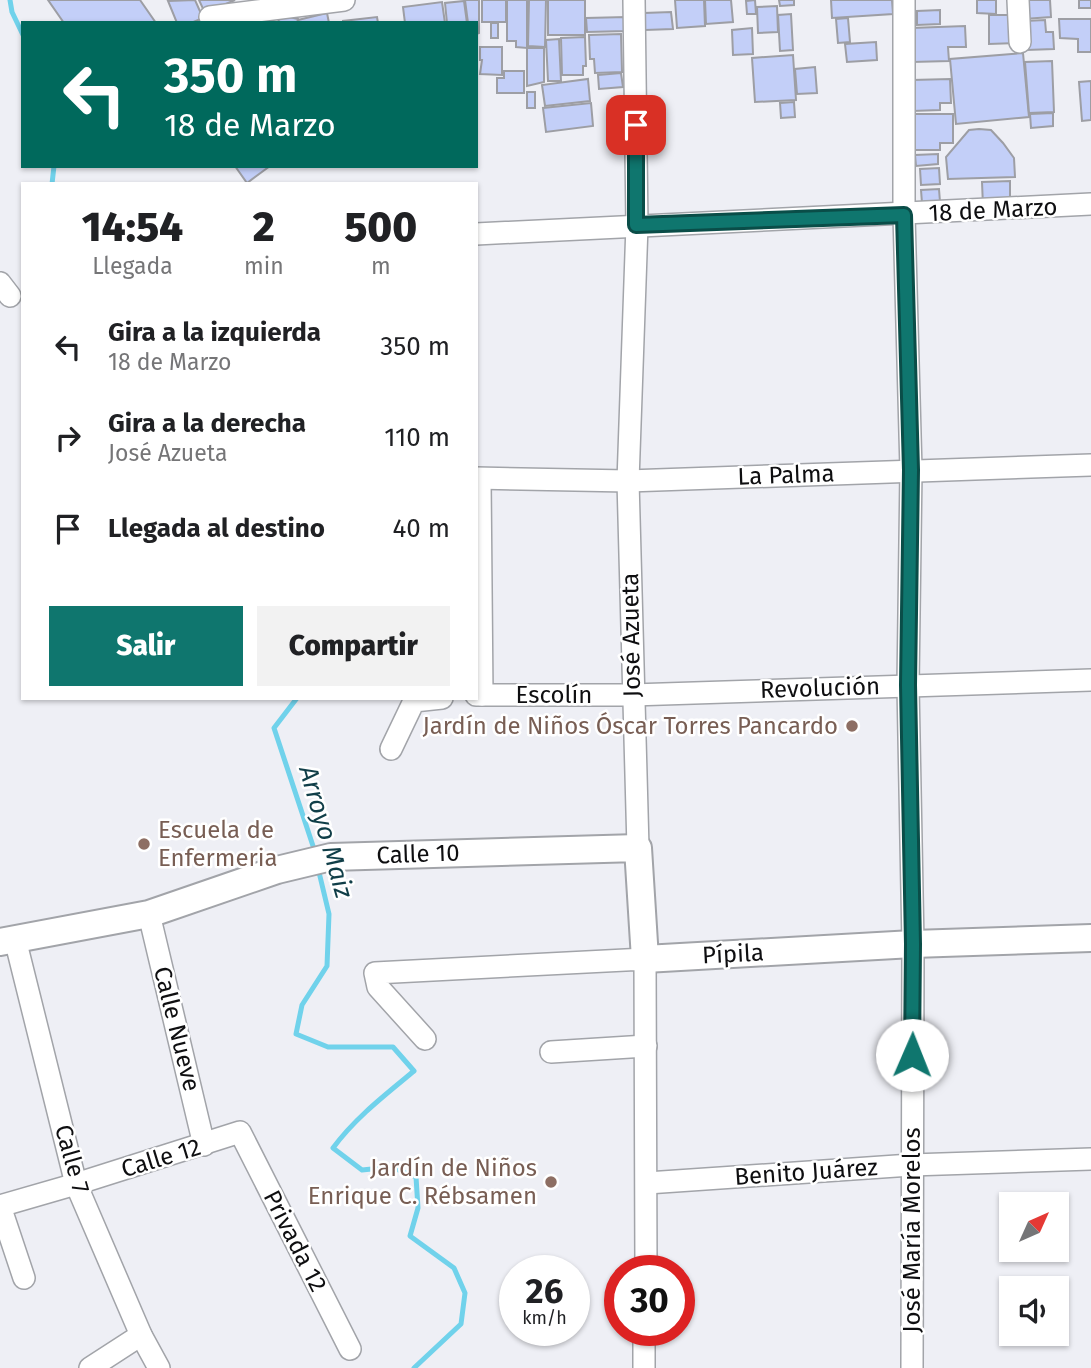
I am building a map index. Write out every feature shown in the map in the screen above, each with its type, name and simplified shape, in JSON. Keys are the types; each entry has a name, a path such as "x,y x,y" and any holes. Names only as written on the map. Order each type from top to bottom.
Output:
{"main road":[{"name":"Calle 10","path":"7,941 149,914 277,870 331,857 638,848"},
{"name":"José Azueta","path":"638,848 645,959"},
{"name":"Pípila","path":"645,959 913,944 1091,938"}],"street":[{"path":"210,18 344,0"},
{"name":"José Azueta","path":"634,0 636,225 628,481 638,848"},
{"name":"José María Morelos","path":"904,0 904,215 911,470 908,685 913,944 912,1368"},
{"path":"1018,0 1020,42"},
{"name":"18 de Marzo","path":"478,234 1091,204"},
{"name":"La Palma","path":"478,478 628,481 1091,465"},
{"path":"478,478 479,695"},
{"name":"Revolución","path":"632,695 1091,680"},
{"name":"Escolín","path":"479,695 632,695"},
{"path":"391,749 414,701 423,700"},
{"name":"Calle Nueve","path":"149,914 204,1144"},
{"name":"Calle 7","path":"7,941 76,1184 141,1335 159,1368"},
{"name":"José Azueta","path":"645,959 646,1255"},
{"name":"Pípila","path":"425,1039 378,987 375,973 645,959"},
{"path":"551,1052 646,1046"},
{"name":"Calle 12","path":"0,1206 240,1132"},
{"name":"Privada 12","path":"240,1132 350,1349"},
{"name":"Benito Juárez","path":"647,1183 911,1165 1091,1159"},
{"path":"0,1206 24,1278"},
{"path":"90,1368 141,1335"},
{"path":"643,1368 644,1346"}],"building":[{"path":"48,0 140,0 155,21 63,21"},
{"path":"195,0 203,18 196,21 176,21 168,1"},
{"path":"199,0 235,0 205,13"},
{"path":"465,0 479,0 479,33 478,21 468,21"},
{"path":"482,0 506,0 506,22 482,22"},
{"path":"507,0 527,0 527,48 516,47 516,41 507,41"},
{"path":"529,0 546,0 545,47 528,46"},
{"path":"548,0 585,0 585,35 548,35"},
{"path":"675,0 704,0 705,26 677,28"},
{"path":"705,0 731,0 733,22 706,24"},
{"path":"755,0 756,14 747,14 746,1"},
{"path":"779,0 794,0 794,5 780,6"},
{"path":"831,0 892,0 893,14 832,18"},
{"path":"977,0 996,0 996,14 977,13"},
{"path":"1023,0 1050,0 1051,17 1024,19"},
{"path":"1079,0 1091,0 1091,8 1079,8"},
{"path":"464,1 467,21 447,21 445,3"},
{"path":"442,2 445,21 405,21 403,7"},
{"path":"777,6 778,32 758,33 757,7"},
{"path":"940,10 940,24 917,25 917,11"},
{"path":"671,12 673,29 645,30 644,13"},
{"path":"327,13 329,21 298,21"},
{"path":"791,14 793,50 780,51 778,15"},
{"path":"280,15 298,19 298,21 278,21"},
{"path":"989,15 1016,15 1017,43 989,44"},
{"path":"377,17 378,21 343,21"},
{"path":"626,17 626,31 587,32 586,18"},
{"path":"848,18 850,42 838,43 836,19"},
{"path":"1059,19 1091,19 1091,52 1078,52 1078,39 1060,38"},
{"path":"1045,20 1046,32 1053,32 1054,49 1026,50 1025,21"},
{"path":"491,23 498,23 498,38 491,38"},
{"path":"965,26 966,47 948,47 949,61 912,62 911,28"},
{"path":"752,28 753,54 733,55 732,30"},
{"path":"621,34 622,72 595,73 594,59 590,59 589,35"},
{"path":"585,37 586,66 583,66 583,75 562,75 561,38"},
{"path":"559,39 561,81 548,81 546,40"},
{"path":"876,42 877,60 847,62 845,44"},
{"path":"480,47 502,47 502,75 480,74"},
{"path":"527,48 544,48 544,82 527,86"},
{"path":"1023,53 1029,117 956,124 950,59"},
{"path":"793,55 796,100 755,102 752,58"},
{"path":"1052,61 1054,112 1029,113 1025,62"},
{"path":"815,67 817,93 797,94 795,69"},
{"path":"504,71 524,71 524,93 497,93 497,78 504,78"},
{"path":"621,73 623,87 599,89 598,75"},
{"path":"588,79 590,101 545,106 542,85"},
{"path":"950,79 951,103 940,103 940,110 912,111 912,80"},
{"path":"1091,81 1091,120 1082,121 1079,82"},
{"path":"527,92 535,92 535,108 527,108"},
{"path":"794,102 795,117 781,118 780,103"},
{"path":"591,103 593,126 546,132 543,108"},
{"path":"1053,113 1053,126 1031,128 1030,114"},
{"path":"914,114 953,114 953,143 940,143 940,150 914,150"},
{"path":"969,130 991,130 1003,143 1014,158 1015,177 948,179 946,157"},
{"path":"938,154 938,164 916,166 915,155"},
{"path":"236,168 267,168 248,182"},
{"path":"939,168 940,184 921,185 920,169"},
{"path":"1010,181 1010,200 983,206 982,182"},
{"path":"939,189 940,202 922,203 921,190"}],"waterway":[{"name":"Arroyo Maiz","path":"10,0 12,12 21,31"},
{"name":"Arroyo Maiz","path":"52,182 54,168"},
{"name":"Arroyo Maiz","path":"295,700 274,728 315,852"},
{"name":"Arroyo Maiz","path":"318,868 329,914 327,966 302,1005 296,1034 328,1047 393,1047 414,1071 361,1117 333,1148 362,1170 391,1167 416,1177 418,1208 410,1236 454,1268 465,1293 461,1324 414,1368"}],"place":[{"name":"Jardín de Niños Óscar Torres Pancardo","path":"852,726"},
{"name":"Escuela de Enfermeria","path":"144,844"},
{"name":"Jardín de Niños Enrique C. Rébsamen","path":"551,1182"}],"route":[{"path":"636,125 636,225 904,215 911,470 908,685 913,944 912,1055"}]}
